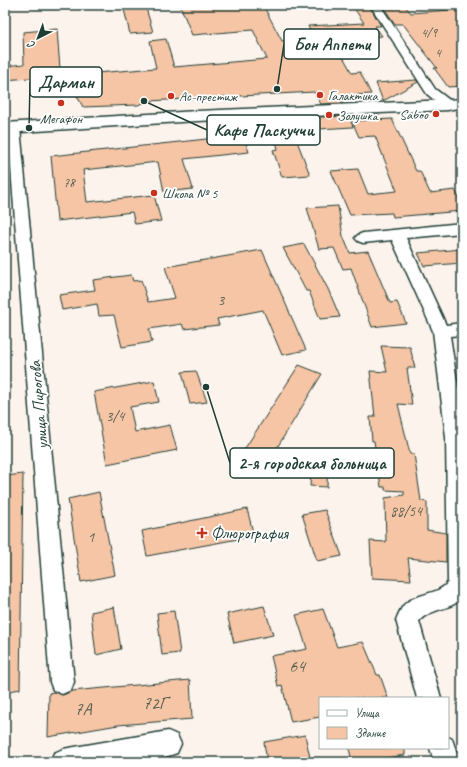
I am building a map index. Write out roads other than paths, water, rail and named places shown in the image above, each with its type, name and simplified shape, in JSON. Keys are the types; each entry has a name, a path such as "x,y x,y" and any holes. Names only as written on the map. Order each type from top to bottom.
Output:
{"main road":[{"path":"8,125 75,123 450,103 462,96"},
{"path":"8,125 73,117 193,109 450,103"}],"street":[{"path":"376,5 431,91 450,103"},
{"name":"улица Пирогова","path":"8,125 31,326 62,682"},
{"path":"363,238 462,228"},
{"path":"397,235 441,331 456,437 459,582 456,590 447,596 418,607 410,612 407,620 429,697"},
{"path":"441,331 462,329"},
{"path":"63,762 168,744"},
{"path":"443,749 447,762"}],"place":[{"name":"Бон Аппети","path":"277,89"},
{"name":"Галактика","path":"320,95"},
{"name":"Ас-престиж","path":"171,96"},
{"name":"Кафе Паскуччи","path":"144,101"},
{"name":"Мегафон","path":"61,103"},
{"name":"Saboo","path":"436,114"},
{"name":"Золушка","path":"329,115"},
{"name":"Дарман","path":"29,128"},
{"name":"Школа № 5","path":"154,193"},
{"name":"2-я городская больница","path":"206,387"},
{"name":"Флюрография","path":"202,533"}]}
